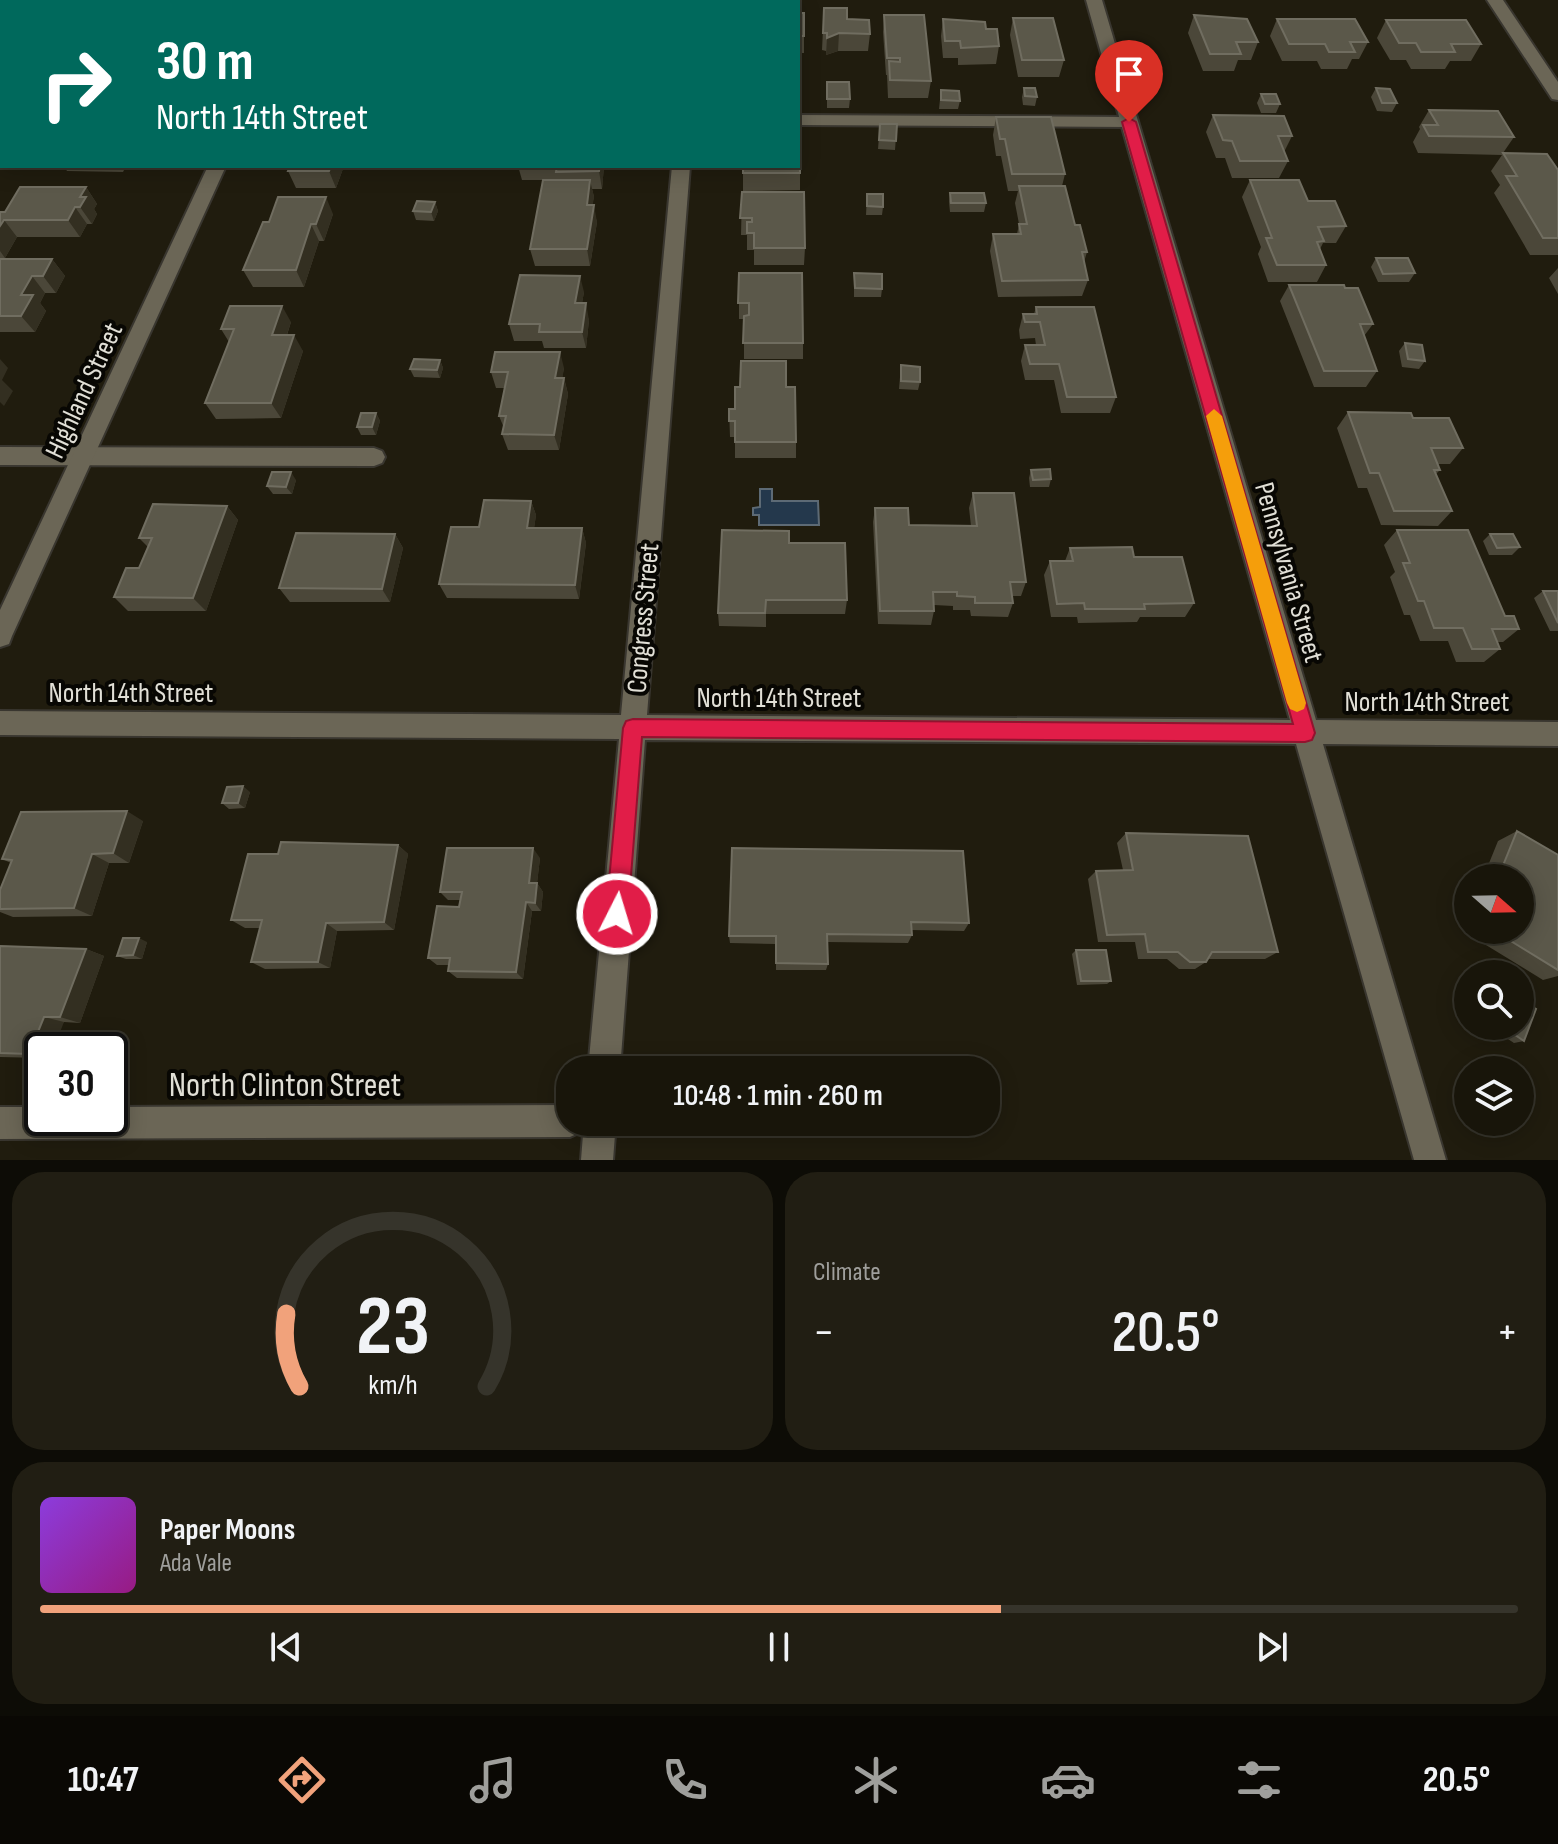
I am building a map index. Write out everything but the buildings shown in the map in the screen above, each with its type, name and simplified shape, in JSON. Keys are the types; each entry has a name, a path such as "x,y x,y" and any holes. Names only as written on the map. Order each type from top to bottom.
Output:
{"street":[{"name":"Pennsylvania Street","path":"1094,0 1430,1160"},
{"path":"1495,0 1558,95"},
{"path":"800,120 1129,122"},
{"name":"Highland Street","path":"0,636 216,168"},
{"name":"Congress Street","path":"605,1056 681,168"},
{"path":"0,456 374,457"},
{"name":"North 14th Street","path":"0,723 1558,734"},
{"name":"North Clinton Street","path":"0,1123 556,1121"},
{"path":"597,1160 599,1136"}],"water":[{"path":"760,489 772,489 772,501 818,501 819,525 759,525 759,515 753,515 753,508 760,507"}],"slow traffic":[{"path":"1214,416 1297,703"}],"route":[{"path":"617,914 633,728 1305,733 1129,122"}]}
